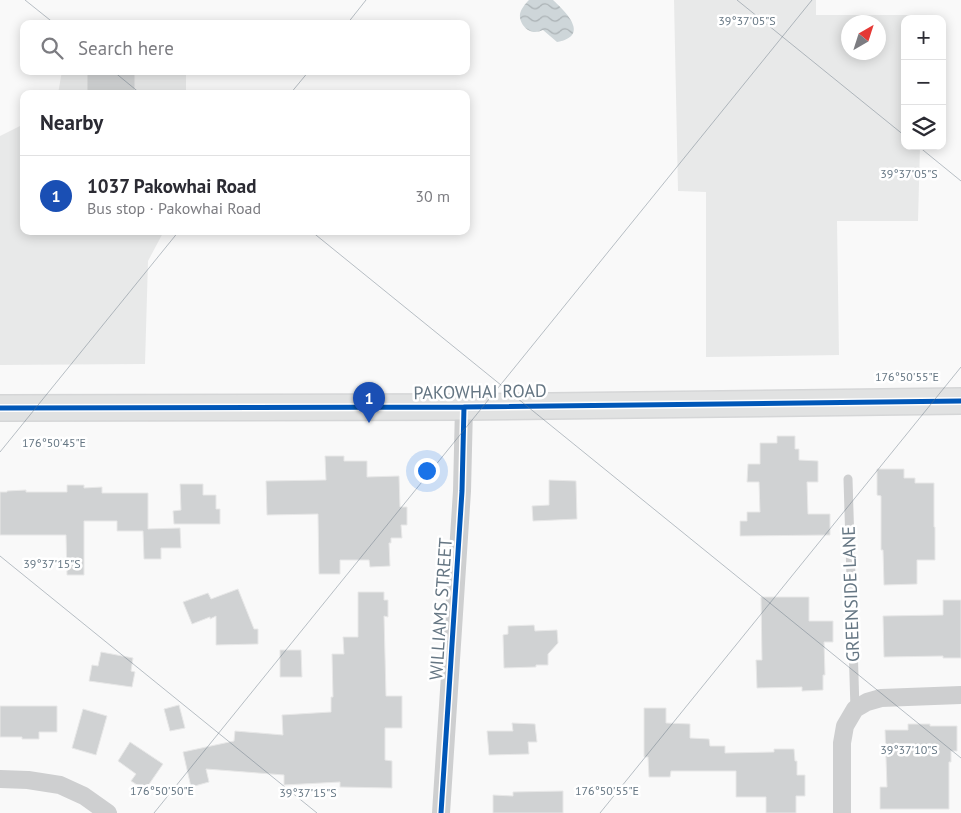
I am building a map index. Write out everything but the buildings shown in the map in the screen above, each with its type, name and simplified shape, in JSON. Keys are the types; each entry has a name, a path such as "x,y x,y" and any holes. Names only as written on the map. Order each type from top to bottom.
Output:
{"main road":[{"name":"PAKOWHAI ROAD","path":"0,408 961,401"}],"street":[{"name":"WILLIAMS STREET","path":"441,813 462,492 464,406"},
{"path":"842,813 842,744 845,726 855,709 867,702 881,698 961,696"},
{"path":"0,778 60,785 84,796 108,813"}],"lane":[{"name":"GREENSIDE LANE","path":"848,479 855,709"}],"shaded area":[{"path":"674,0 816,0 816,15 841,15 841,60 886,60 886,15 901,15 901,150 920,150 918,221 837,221 839,355 706,357 706,192 678,191"},
{"path":"61,75 186,75 186,90 59,90"},
{"path":"20,126 20,235 162,235 148,261 145,364 0,365 0,136"}],"water":[{"path":"529,0 553,0 573,24 574,30 572,35 567,39 557,42 543,30 532,32 526,28 520,14"}],"cycle path":[{"path":"0,408 464,407 961,401"},
{"path":"441,813 462,491 464,407"}],"place":[{"name":"1037 Pakowhai Road","path":"369,423"}]}
